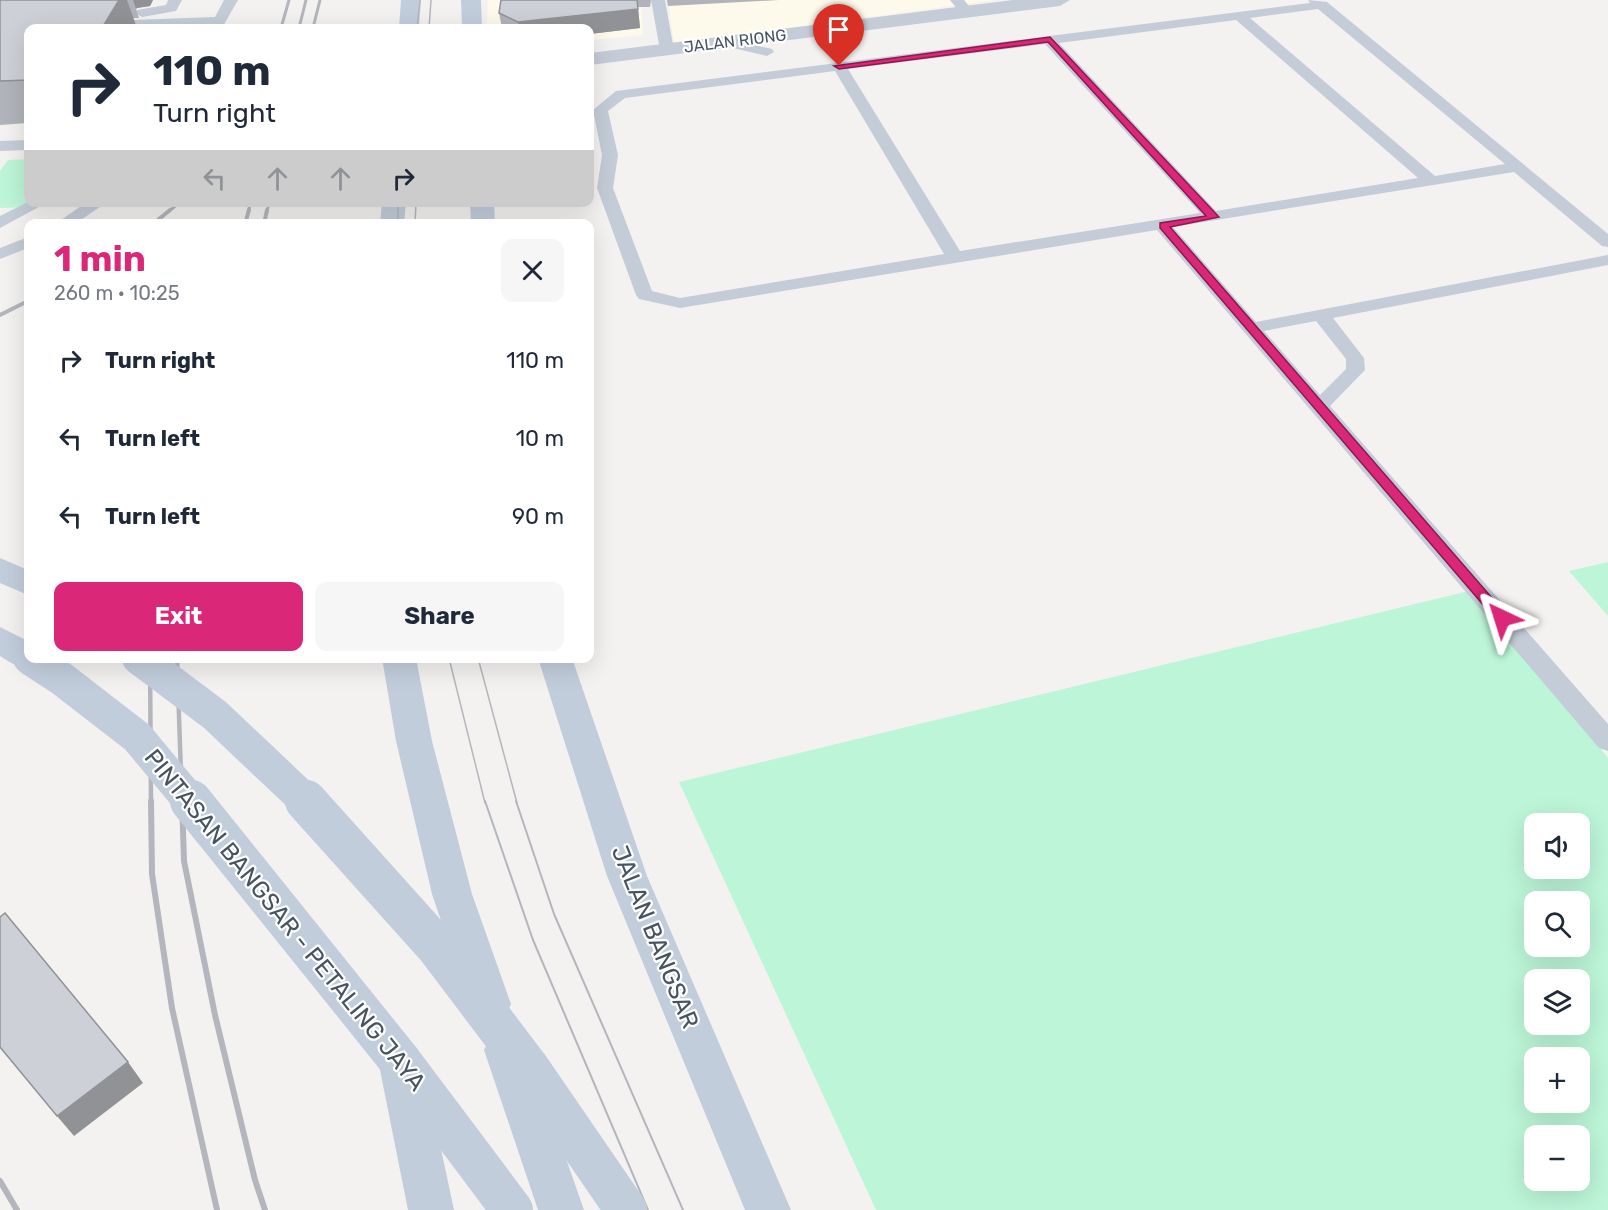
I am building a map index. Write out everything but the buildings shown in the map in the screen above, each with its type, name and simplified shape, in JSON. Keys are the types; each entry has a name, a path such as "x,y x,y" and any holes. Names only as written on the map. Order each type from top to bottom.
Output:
{"main road":[{"path":"409,24 411,0"},
{"path":"471,0 472,24"},
{"path":"0,569 24,582"},
{"name":"PINTASAN BANGSAR - PETALING JAYA","path":"0,639 24,655"},
{"name":"PINTASAN BANGSAR - PETALING JAYA","path":"37,663 62,679 137,737 231,849 401,1062 512,1210"},
{"path":"146,663 215,715 298,792 438,948 530,1070 626,1210"},
{"path":"400,663 414,741 452,894 561,1210"},
{"name":"JALAN BANGSAR","path":"557,663 627,876 768,1210"},
{"path":"401,1062 431,1210"}],"street":[{"name":"JALAN RIONG","path":"594,59 725,42 861,16 962,6 1060,0"}],"lane":[{"path":"138,24 93,20 152,13 171,8 176,0"},
{"path":"219,24 231,0"},
{"path":"658,0 667,50"},
{"path":"1518,167 1163,226 954,256 680,303 645,295 605,188 610,155 600,110 621,94 1239,16 1318,3 1518,167 1608,242"},
{"path":"1239,16 1431,181"},
{"path":"1050,40 1214,217"},
{"path":"725,42 767,52"},
{"path":"839,66 954,256"},
{"path":"0,146 24,145"},
{"path":"0,223 30,207"},
{"path":"71,219 91,207"},
{"path":"1163,226 1608,741"},
{"path":"0,254 24,244"},
{"path":"1251,328 1608,260"},
{"path":"1319,406 1356,370 1355,358 1320,315"}],"shaded area":[{"path":"488,0 641,0 643,35 594,40 594,24 487,24"},
{"path":"668,0 995,0 674,43"}],"green space":[{"path":"24,159 24,207 29,207 0,208 0,171 8,160"},
{"path":"1608,562 1608,616 1569,571"},
{"path":"1477,589 1608,758 1608,1210 876,1210 679,782"}],"tram line":[{"path":"417,24 420,0"},
{"path":"429,24 431,0"},
{"path":"398,207 398,219"},
{"path":"415,219 416,207"},
{"path":"450,663 485,803"},
{"path":"479,663 517,803"},
{"path":"485,801 533,940 648,1210"},
{"path":"516,801 554,914 683,1210"}],"railway":[{"path":"282,24 289,0"},
{"path":"300,24 306,0"},
{"path":"314,24 320,0"},
{"path":"168,212 174,207"},
{"path":"248,212 250,207"},
{"path":"267,212 268,207"},
{"path":"159,219 170,210"},
{"path":"246,219 249,210"},
{"path":"265,219 267,210"},
{"path":"0,315 24,303"},
{"path":"150,663 151,803"},
{"path":"177,663 182,803"},
{"path":"151,801 152,874 172,1008 217,1210"},
{"path":"182,801 184,861 215,1015 255,1180 265,1210"},
{"path":"0,1181 17,1210"}],"route":[{"path":"839,66 1050,40 1214,217 1163,226 1502,618"}]}
